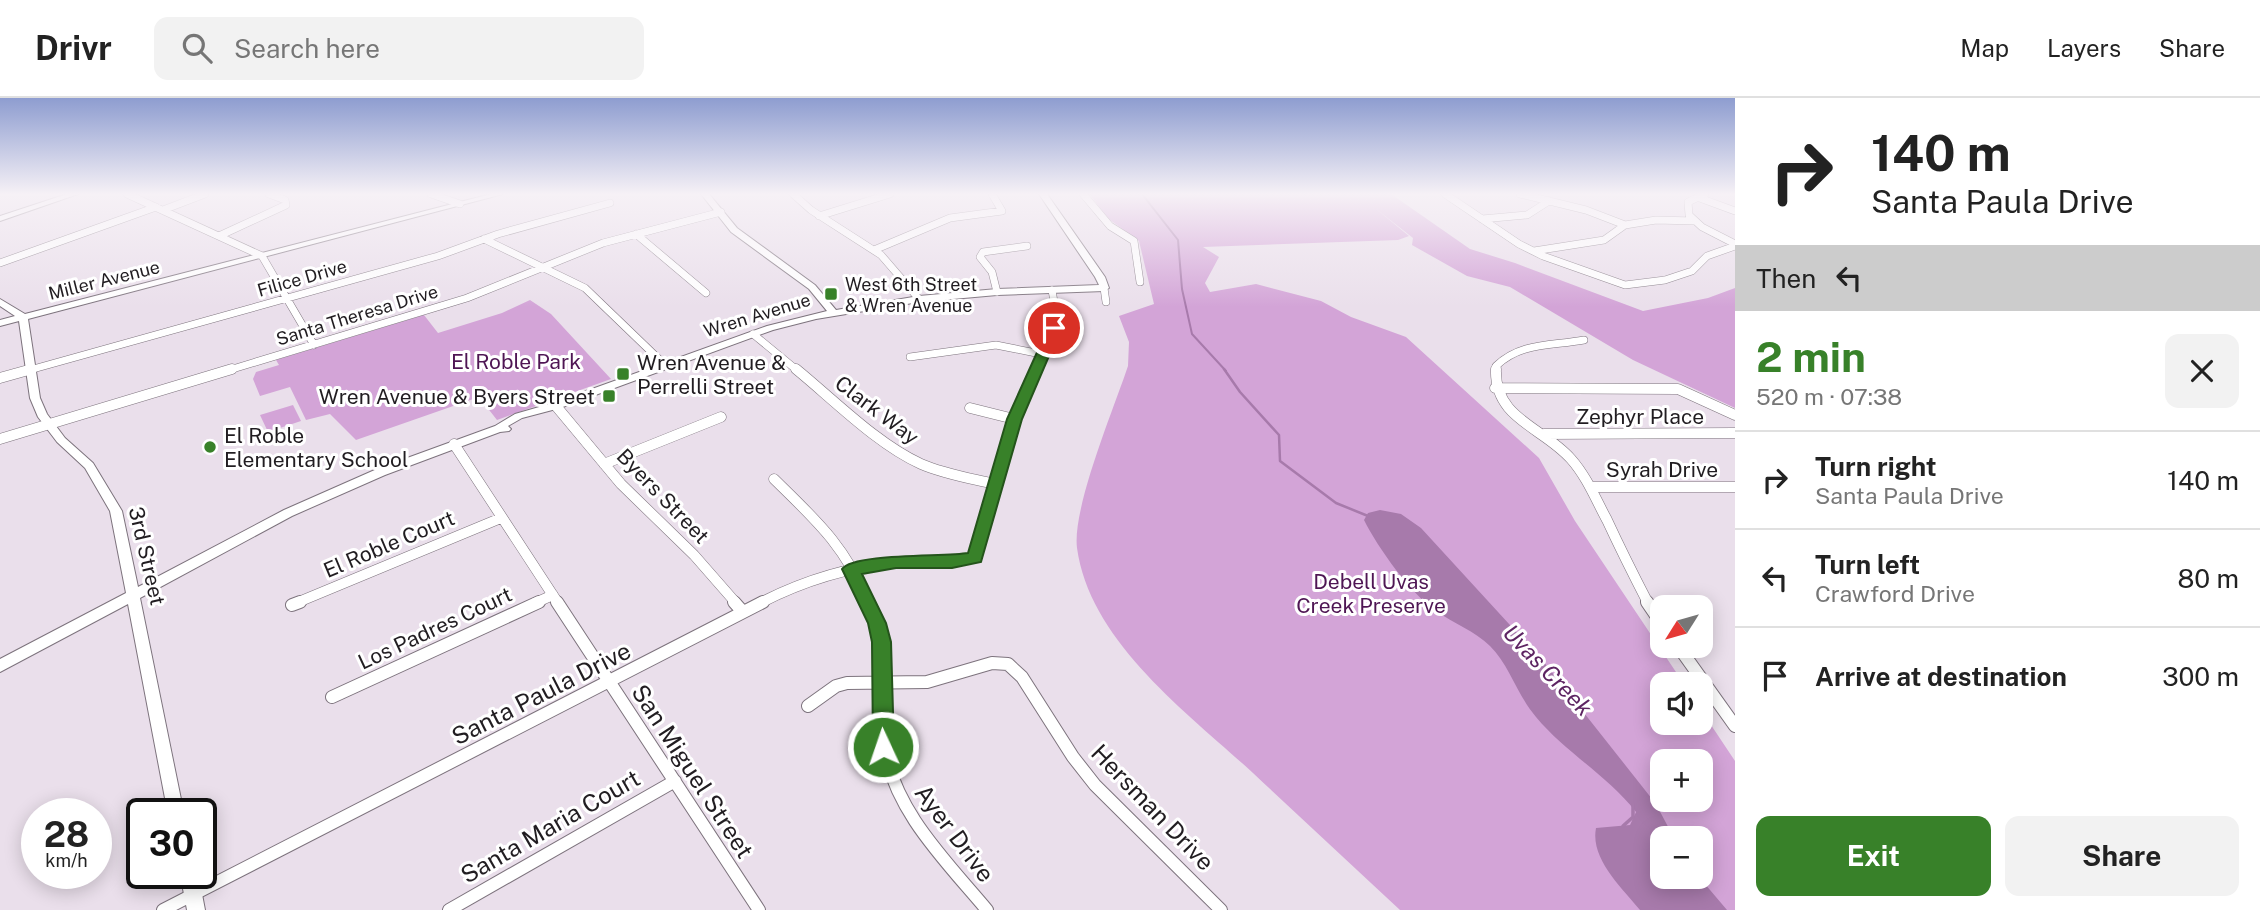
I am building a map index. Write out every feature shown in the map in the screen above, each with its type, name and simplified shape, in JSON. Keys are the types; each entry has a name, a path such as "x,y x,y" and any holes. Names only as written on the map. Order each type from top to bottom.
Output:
{"street":[{"path":"0,264 91,232"},
{"path":"210,232 262,256 289,298 314,345"},
{"path":"219,236 228,232"},
{"name":"Miller Avenue","path":"0,323 354,232"},
{"name":"Filice Drive","path":"0,379 438,256 509,232"},
{"name":"Santa Theresa Drive","path":"0,439 467,298 580,251 644,232"},
{"path":"737,232 812,287 834,313"},
{"path":"845,232 874,250 904,279 919,299"},
{"path":"874,250 913,232"},
{"path":"1069,232 1100,277 1106,302"},
{"path":"1119,232 1134,241 1140,282"},
{"path":"1503,232 1533,251 1625,285 1665,280 1692,271 1707,256 1735,245"},
{"path":"1533,251 1604,240 1615,232"},
{"path":"1713,232 1735,245"},
{"path":"636,234 706,293"},
{"path":"484,239 585,288 666,366"},
{"path":"997,292 992,272 980,257 983,252 1027,246"},
{"name":"Wren Avenue","path":"0,666 288,513 381,472 499,428 505,429 539,416 556,406 753,334 797,320 919,299 997,292 1104,288"},
{"path":"994,484 1014,419 1054,328 1056,308 1052,290"},
{"path":"0,302 23,317"},
{"name":"3rd Street","path":"23,317 37,405 48,425 85,460 116,511 173,798"},
{"name":"Clark Way","path":"753,334 889,445 919,463 945,473 994,484"},
{"path":"1584,340 1524,347 1511,353 1496,366 1495,388 1510,412 1544,434 1572,460 1590,487 1650,606"},
{"path":"910,357 996,345 1041,354"},
{"path":"1495,388 1678,389 1735,415"},
{"name":"Byers Street","path":"556,406 632,496 704,567 743,612"},
{"path":"970,408 1014,419"},
{"path":"604,464 721,417"},
{"name":"Zephyr Place","path":"1544,434 1735,433"},
{"name":"San Miguel Street","path":"454,444 759,910"},
{"name":"Ayer Drive","path":"775,479 832,537 851,569 877,623 883,682 883,747 898,791 919,828 987,910"},
{"name":"Santa Paula Drive","path":"163,910 195,903 609,681 794,588 851,569 896,562 952,562 975,558 994,484"},
{"name":"Syrah Drive","path":"1590,487 1735,487"},
{"name":"El Roble Court","path":"292,605 501,518"},
{"name":"Los Padres Court","path":"332,697 553,595"},
{"path":"1687,658 1735,726"},
{"name":"Hersman Drive","path":"883,682 927,682 992,663 1008,664 1022,677 1067,749 1095,785 1221,910"},
{"path":"808,706 836,686 857,682 883,682"},
{"name":"Santa Maria Court","path":"449,910 675,781"}],"green space":[{"name":"Debell Uvas Creek Preserve","path":"1126,232 1404,232 1409,236 1398,240 1203,247 1219,257 1205,283 1210,292 1256,284 1321,301 1351,317 1406,337 1539,458 1575,521 1650,633 1650,658 1667,658 1676,672 1650,672 1650,735 1713,735 1713,728 1735,761 1735,910 1400,910 1146,673 1121,645 1101,614 1086,582 1077,548 1077,530 1087,484 1128,366 1129,342 1119,316 1154,304 1139,241"},
{"name":"Debell Uvas Creek Preserve","path":"1405,232 1445,232 1470,249 1643,311 1708,298 1735,288 1735,408 1633,360 1510,287 1467,276 1412,245 1413,238"},
{"name":"El Roble Park","path":"530,300 551,314 611,379 497,420 479,397 356,440 330,414 306,420 290,387 260,396 253,379 256,372 279,365 276,360 424,315 438,333 502,313"},
{"path":"293,405 301,421 268,432 260,415"}],"water":[{"path":"1380,510 1401,514 1421,528 1543,661 1650,796 1650,812 1660,812 1668,826 1650,826 1650,889 1709,889 1727,910 1640,910 1609,872 1595,840 1596,828 1630,825 1636,812 1613,787 1547,730 1490,646 1436,611 1406,582 1386,557 1364,520 1368,513"}],"waterway":[{"name":"Uvas Creek","path":"1172,232 1178,240 1182,289 1192,334 1226,371"},
{"name":"Uvas Creek","path":"1224,369 1240,392 1279,435 1280,461 1336,503 1368,516"},
{"name":"Uvas Creek","path":"1623,826 1633,817 1633,805"}],"place":[{"name":"West 6th Street & Wren Avenue","path":"831,294"},
{"name":"Wren Avenue & Perrelli Street","path":"623,374"},
{"name":"Wren Avenue & Byers Street","path":"609,396"},
{"name":"El Roble Elementary School","path":"210,447"}],"route":[{"path":"883,747 881,642 877,623 851,569 896,562 952,562 975,558 1014,419 1054,328"}]}
